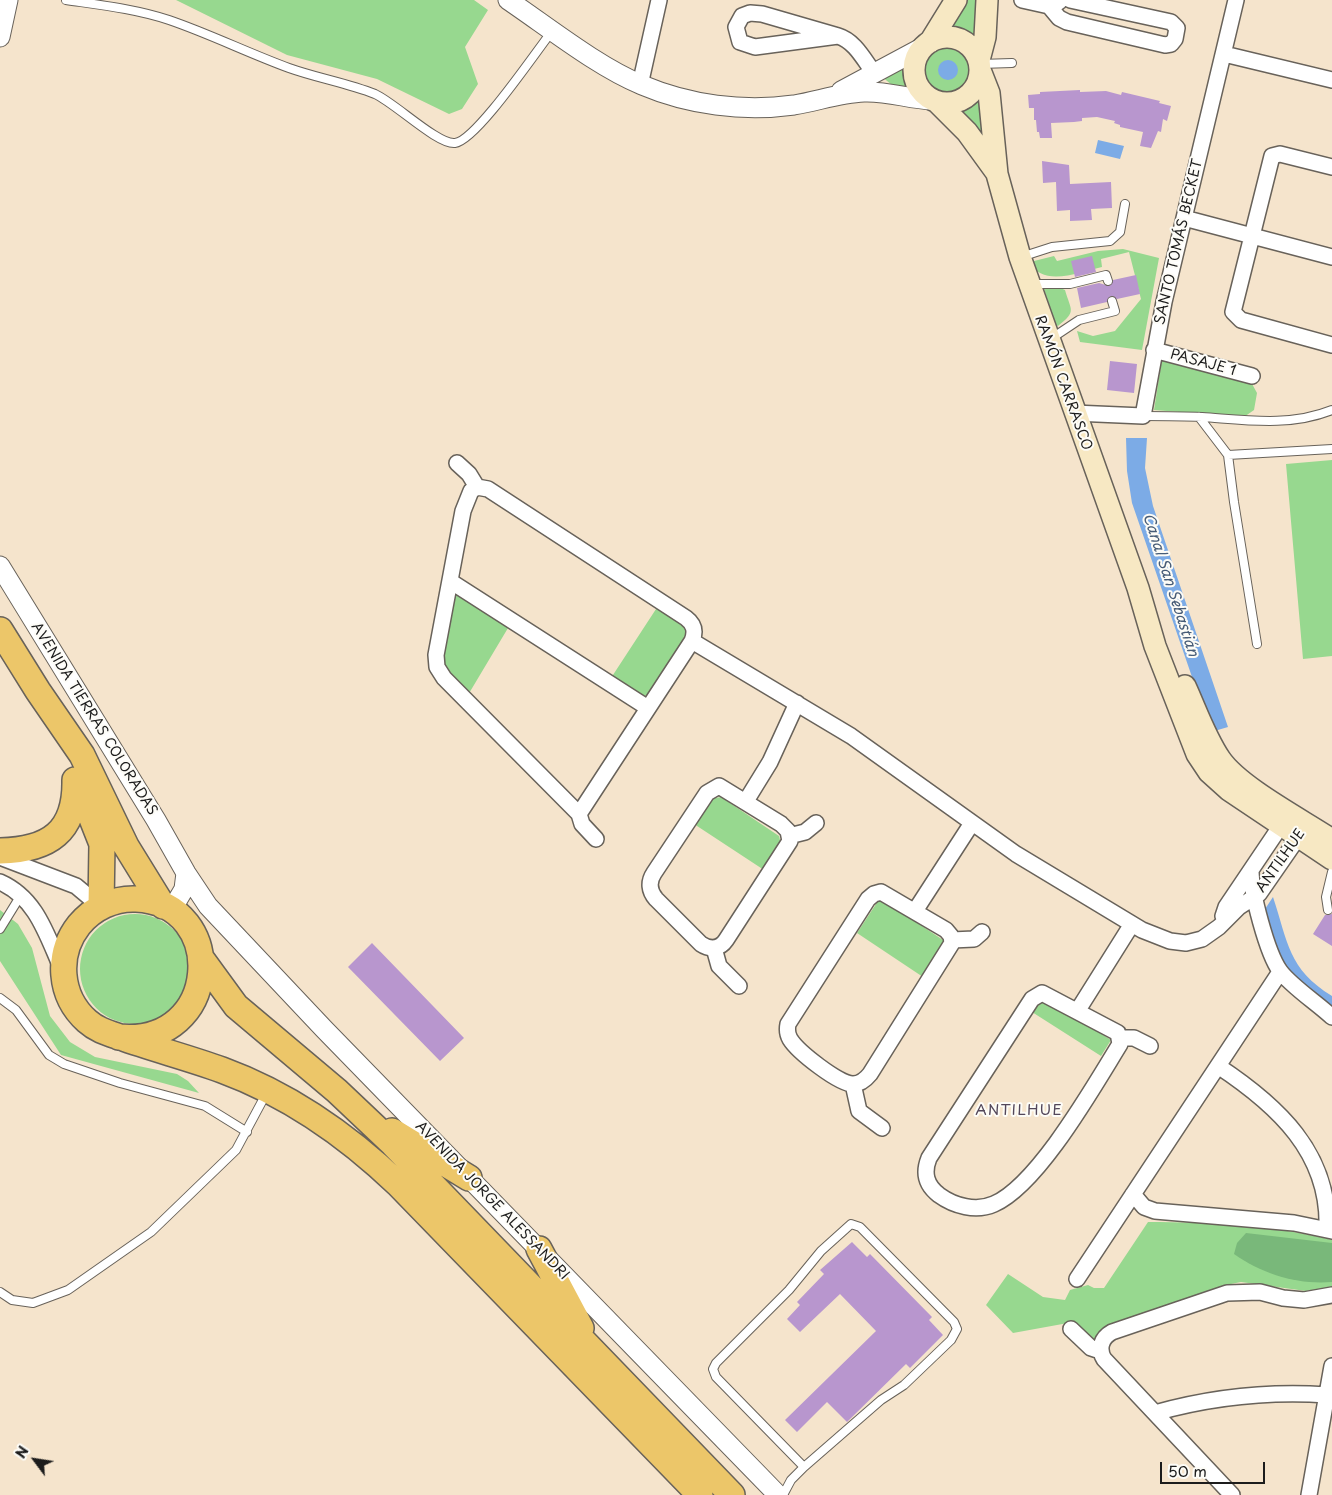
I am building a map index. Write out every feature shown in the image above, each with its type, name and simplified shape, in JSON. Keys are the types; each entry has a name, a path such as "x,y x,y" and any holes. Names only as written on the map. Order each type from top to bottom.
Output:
{"highway":[{"path":"0,630 82,756 126,846 167,908 191,931 201,958 202,970 198,994 192,1005 176,1023 161,1032 143,1037 120,1037"},
{"path":"38,691 51,726 94,819 102,844 101,907"},
{"path":"0,851 34,848 49,841 59,832 71,813 74,803 75,778"},
{"path":"167,908 135,899 118,901 101,907 83,920 70,939 66,950 63,972 68,995 80,1014 98,1029 221,1070 268,1090 334,1129 378,1164 700,1495"},
{"path":"201,958 236,1006 359,1112 732,1495"},
{"path":"359,1112 469,1178"},
{"path":"539,1249 596,1355"}],"main road":[{"path":"956,0 917,57 914,71 917,85 934,101 958,102 970,95 978,83 985,37 987,0"},
{"path":"927,44 942,37 962,40 972,48 980,65"},
{"name":"RAMÓN CARRASCO","path":"980,65 989,93 997,174 1020,257 1074,413 1138,588 1155,646 1203,763 1224,786 1286,818 1303,830 1332,859"},
{"name":"RAMÓN CARRASCO","path":"934,101 967,132 997,174"},
{"path":"1286,818 1299,807 1308,808 1332,824"},
{"name":"RAMÓN CARRASCO","path":"1303,830 1332,840"}],"street":[{"path":"0,37 8,0"},
{"path":"508,0 606,66 640,84 689,100 732,107 794,105 833,95 866,92 893,93 934,101"},
{"path":"640,84 659,0"},
{"path":"1022,0 1049,6 1065,0"},
{"path":"1049,6 1059,18 1067,22 1165,44 1171,44 1175,39 1177,28 1171,22 1070,0"},
{"name":"SANTO TOMÁS BECKET","path":"1143,416 1154,350 1236,0"},
{"path":"838,36 755,47 740,42 736,27 742,16 755,13 838,36 852,44 874,74 893,93"},
{"path":"833,95 927,44"},
{"path":"1224,54 1332,80"},
{"path":"1332,167 1274,154 1271,159 1233,307 1234,316 1241,320 1332,345"},
{"path":"1184,218 1332,257"},
{"name":"PASAJE 1","path":"1154,350 1252,376"},
{"path":"1074,413 1143,416"},
{"path":"457,463 469,474 477,487"},
{"path":"579,814 692,641 694,629 686,618 488,489 477,487 471,491 465,502 436,655 440,673 579,814 582,824 596,839"},
{"name":"AVENIDA TIERRAS COLORADAS","path":"0,566 156,820 186,873 208,906"},
{"path":"450,580 648,708"},
{"path":"692,641 877,753 1016,854 1152,935 1178,943 1202,939 1219,927 1230,910"},
{"path":"746,801 770,762 797,703"},
{"path":"723,787 781,824 789,836 786,849 726,940 714,948 701,944 656,899 651,891 650,882 654,873 710,789 723,787"},
{"name":"ANTILHUE","path":"1230,910 1239,888 1286,818"},
{"path":"789,836 805,832 816,823"},
{"path":"915,911 972,823"},
{"name":"ANTILHUE","path":"1230,910 1254,898 1265,888 1303,830"},
{"path":"0,857 76,886 101,907"},
{"name":"ANTILHUE","path":"1251,870 1254,898"},
{"path":"167,908 184,889 186,873"},
{"path":"0,882 21,894 36,911 63,972"},
{"name":"ANTILHUE","path":"1239,888 1243,896 1254,898"},
{"path":"877,892 885,892 915,911 946,930 952,940 950,950 870,1074 863,1081 853,1084 806,1055 790,1039 788,1024 871,896 877,892"},
{"path":"1254,898 1273,957 1280,972 1332,1017"},
{"name":"AVENIDA JORGE ALESSANDRI","path":"208,906 469,1178 778,1495"},
{"path":"1078,1010 1132,924"},
{"path":"952,940 971,940 978,937 982,932"},
{"path":"714,948 719,966 739,986"},
{"path":"1077,1279 1280,972"},
{"path":"1039,993 1046,993 1078,1010 1118,1033 1121,1038 1119,1046 1052,1150 1013,1191 994,1204 977,1208 953,1203 936,1193 927,1179 926,1172 929,1158 1032,999 1039,993"},
{"path":"1121,1038 1134,1038 1150,1046"},
{"path":"1133,1194 1144,1207 1155,1211 1294,1223 1330,1230 1324,1186 1304,1146 1271,1105 1218,1066"},
{"path":"853,1084 859,1111 882,1128"},
{"path":"1232,1495 1104,1359 1100,1351 1104,1338 1112,1332 1226,1294 1260,1292 1283,1298 1304,1300 1332,1295"},
{"path":"1071,1329 1090,1348 1100,1351"},
{"path":"1309,1495 1332,1366"},
{"path":"1155,1414 1190,1404 1235,1396 1266,1393 1327,1395"}],"lane":[{"path":"66,0 130,10 169,20 289,68 375,94 392,103 432,134 446,142 456,143 467,138 487,116 553,30"},
{"path":"980,65 1012,63"},
{"path":"1020,257 1052,248 1110,241 1120,232 1125,204"},
{"path":"1029,284 1070,284 1106,275 1108,281"},
{"path":"1048,340 1079,320 1115,312 1112,301"},
{"path":"1143,416 1199,417 1274,422 1298,420 1332,410"},
{"path":"1199,417 1228,455 1257,644"},
{"path":"1228,455 1332,449"},
{"path":"1328,910 1326,897 1332,872"},
{"path":"0,930 21,894"},
{"path":"0,998 16,1010 49,1055 64,1064 120,1083 205,1106 247,1132"},
{"path":"0,1292 12,1300 33,1303 68,1290 151,1232 236,1150 268,1090"},
{"path":"783,1495 791,1480 804,1467 881,1400 904,1385 951,1340 957,1329 954,1322 854,1224 848,1225 821,1251 789,1290 716,1363 713,1369 716,1377 804,1467"}],"green space":[{"path":"176,0 474,0 488,10 465,47 478,84 462,109 449,114 377,79 287,55"},
{"path":"967,0 976,0 977,39 961,29 945,26"},
{"path":"943,45 953,45 966,52 973,65 973,75 966,88 953,95 943,95 934,91 927,84 923,75 923,65 927,56 934,49"},
{"path":"906,61 904,73 910,87 892,85 881,76"},
{"path":"979,98 987,143 956,112 966,109"},
{"path":"1123,249 1159,258 1142,350 1080,342 1077,331 1093,336 1115,331 1141,299 1129,252 1101,259 1102,267 1062,276 1043,274 1036,270 1030,262 1054,256 1057,261 1098,251"},
{"path":"1058,287 1065,290 1071,310 1068,317 1058,326 1056,325 1044,289"},
{"path":"1162,359 1251,382 1257,393 1254,410 1244,417 1154,410"},
{"path":"1332,460 1332,656 1303,659 1286,464"},
{"path":"456,593 508,628 468,695 442,668"},
{"path":"658,606 691,628 647,696 638,695 611,678"},
{"path":"721,797 779,836 781,844 764,870 694,824 710,799"},
{"path":"880,898 946,942 923,977 857,933"},
{"path":"0,910 18,924 32,948 50,1016 70,1042 95,1057 177,1074 188,1081 199,1093 61,1055 0,961"},
{"path":"135,914 156,918 174,930 186,948 190,969 186,990 174,1008 156,1020 135,1024 114,1020 96,1008 84,990 80,969 84,948 96,930 114,918"},
{"path":"1042,996 1111,1040 1101,1056 1032,1012"},
{"path":"1148,1222 1241,1225 1332,1240 1332,1287 1306,1291 1241,1282 1226,1285 1108,1327 1092,1342 1068,1323 1013,1333 986,1305 1008,1274 1043,1297 1065,1300 1070,1290 1088,1285 1094,1288 1104,1288"},
{"path":"1246,1233 1332,1243 1332,1282 1293,1280 1268,1272 1245,1261 1234,1254 1237,1243"}],"water":[{"path":"948,60 955,63 958,70 955,77 948,80 941,77 938,70 941,63"},
{"path":"1098,140 1124,146 1120,159 1095,153"},
{"name":"Canal San Sebastián","path":"1126,438 1147,438 1145,468 1153,506 1228,727 1211,732 1132,503 1127,471"},
{"path":"1273,897 1287,941 1298,965 1317,986 1332,996 1332,1012 1302,987 1279,958 1263,912"}],"building":[{"path":"1080,90 1080,92 1106,91 1121,95 1122,92 1160,101 1159,103 1171,106 1167,121 1163,119 1161,132 1158,131 1151,148 1140,146 1143,132 1120,127 1120,125 1114,123 1115,121 1097,117 1082,118 1082,121 1051,123 1052,138 1040,138 1039,132 1037,132 1036,120 1034,120 1034,108 1029,108 1028,95 1040,94 1040,92"},
{"path":"1042,161 1069,165 1070,184 1111,182 1112,208 1091,209 1092,220 1070,221 1070,210 1057,211 1056,182 1043,183"},
{"path":"1092,256 1096,272 1075,277 1071,261"},
{"path":"1136,275 1140,294 1117,299 1111,296 1107,302 1081,308 1077,288 1099,283 1109,286 1113,280"},
{"path":"1110,361 1137,364 1134,393 1107,390"},
{"path":"1332,914 1332,946 1313,934 1325,915"},
{"path":"372,943 464,1038 440,1061 348,967"},
{"path":"852,1242 867,1257 870,1254 932,1317 929,1320 943,1335 910,1368 906,1364 847,1422 827,1402 797,1432 785,1420 876,1331 840,1294 800,1332 787,1319 800,1305 797,1302 824,1274 820,1270"}],"district":[{"name":"ANTILHUE","path":"1019,1111"}]}
